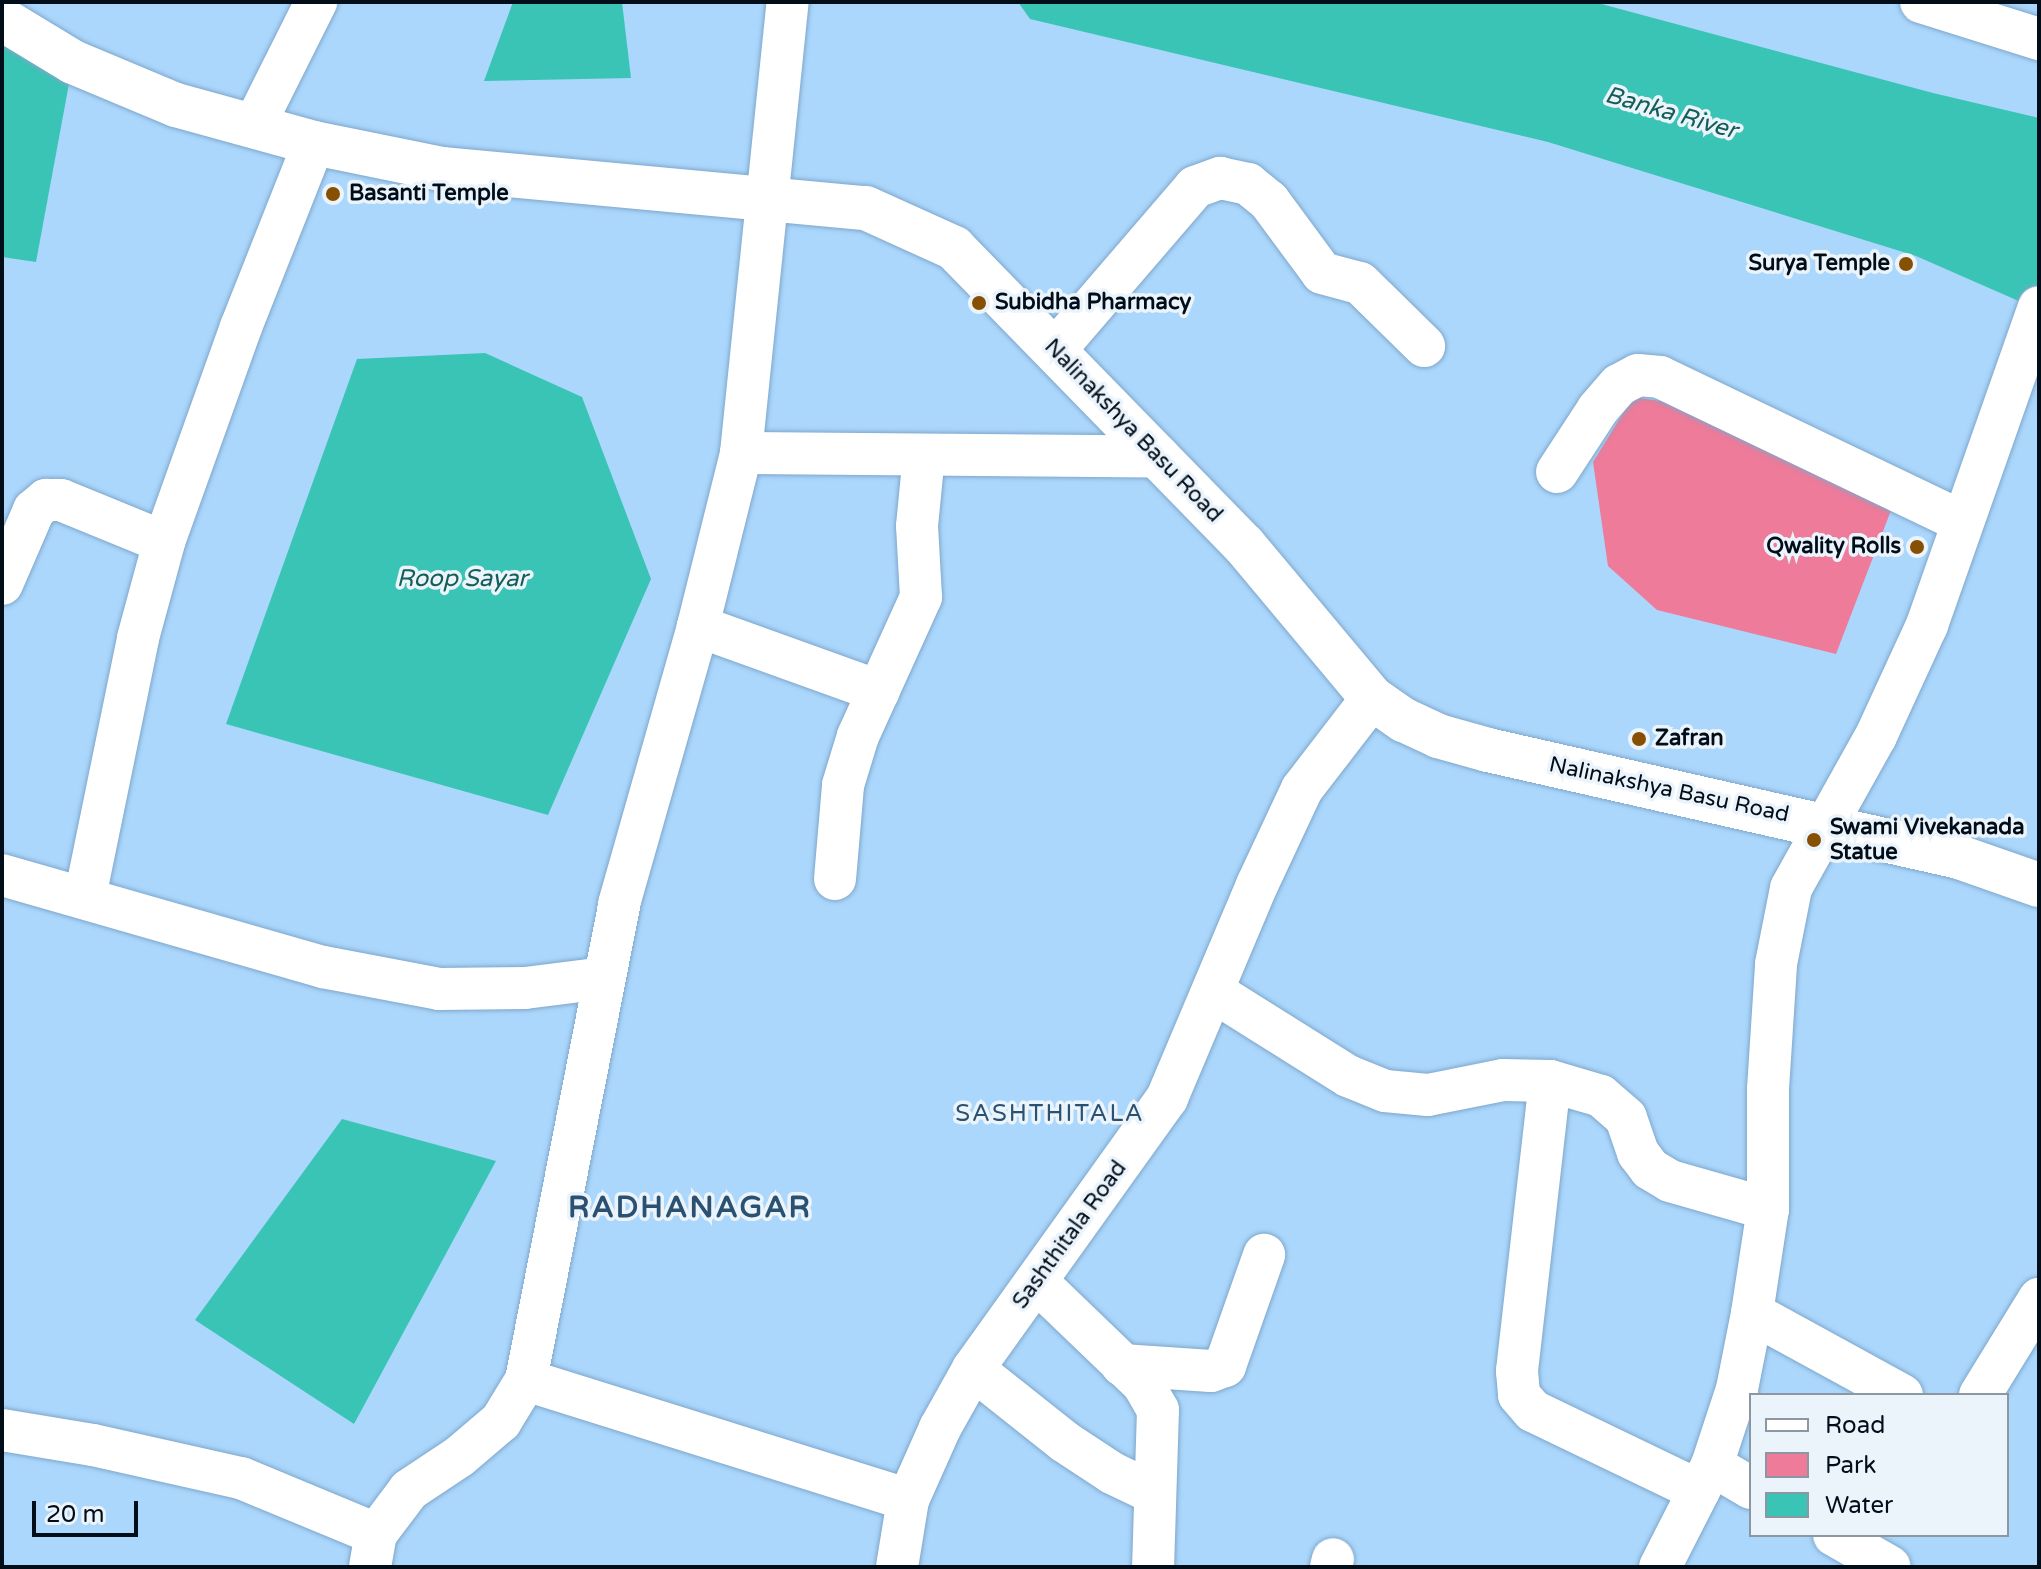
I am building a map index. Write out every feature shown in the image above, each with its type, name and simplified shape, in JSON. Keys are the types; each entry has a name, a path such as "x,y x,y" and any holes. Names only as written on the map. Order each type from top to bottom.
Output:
{"street":[{"path":"254,126 316,2"},
{"path":"2,1430 93,1445 241,1478 373,1550 409,1490 460,1456 501,1421 526,1380 627,874 698,626 741,453 788,2"},
{"path":"1921,2 2039,39"},
{"name":"Nalinakshya Basu Road","path":"2,19 88,68 176,105 314,143 442,169 866,208 954,248 1244,545 1372,698 1415,726 1488,750 1959,857 2039,885"},
{"path":"85,897 135,653 164,542 241,327 314,143"},
{"path":"1055,350 1195,187 1220,178 1248,184 1269,201 1322,273 1360,283 1424,346"},
{"path":"1660,1567 1705,1478 1737,1389 1752,1313 1768,1209 1768,1089 1776,964 1791,888 1824,824 1876,736 1927,625 2038,309"},
{"path":"1557,472 1598,409 1619,385 1638,375 1660,377 1962,522"},
{"path":"741,453 1159,457"},
{"path":"835,879 843,785 858,736 921,597 917,526 924,455"},
{"path":"2,584 34,510 46,500 61,500 164,542"},
{"path":"698,626 879,691"},
{"name":"Sashthitala Road","path":"897,1567 908,1500 940,1428 973,1369 1038,1283 1167,1098 1257,885 1302,789 1372,698"},
{"path":"2,875 323,967 439,989 525,988 604,978"},
{"path":"1214,992 1348,1076 1385,1091 1428,1095 1503,1080 1550,1081 1601,1096 1626,1118 1638,1153 1650,1169 1670,1181 1768,1209"},
{"path":"1550,1081 1517,1371 1519,1395 1533,1411 1705,1478 1749,1488"},
{"path":"1122,1365 1211,1371 1225,1366 1264,1255"},
{"path":"1038,1283 1143,1384 1158,1410 1153,1567"},
{"path":"1981,1393 2039,1299"},
{"path":"1752,1313 1898,1393"},
{"path":"973,1369 1065,1442 1112,1473 1154,1493"},
{"path":"526,1380 908,1500"},
{"path":"1838,1537 1890,1567"}],"green space":[{"path":"1633,397 1743,413 1903,479 1836,654 1657,610 1608,566 1593,462"}],"water":[{"path":"513,2 622,2 631,78 484,81"},
{"name":"Banka River","path":"1018,2 1594,2 1933,93 2039,118 2039,310 1916,256 1548,142 1030,19"},
{"path":"2,19 73,62 36,262 2,257"},
{"name":"Roop Sayar","path":"485,353 582,397 651,579 548,815 226,724 357,359"},
{"path":"342,1119 496,1161 354,1424 195,1320"}],"place":[{"name":"Basanti Temple","path":"333,194"},
{"name":"Surya Temple","path":"1906,264"},
{"name":"Subidha Pharmacy","path":"979,303"},
{"name":"Qwality Rolls","path":"1917,547"},
{"name":"Zafran","path":"1639,739"},
{"name":"Swami Vivekanada Statue","path":"1814,840"}],"district":[{"name":"SASHTHITALA","path":"1050,1114"},
{"name":"RADHANAGAR","path":"690,1208"}]}
